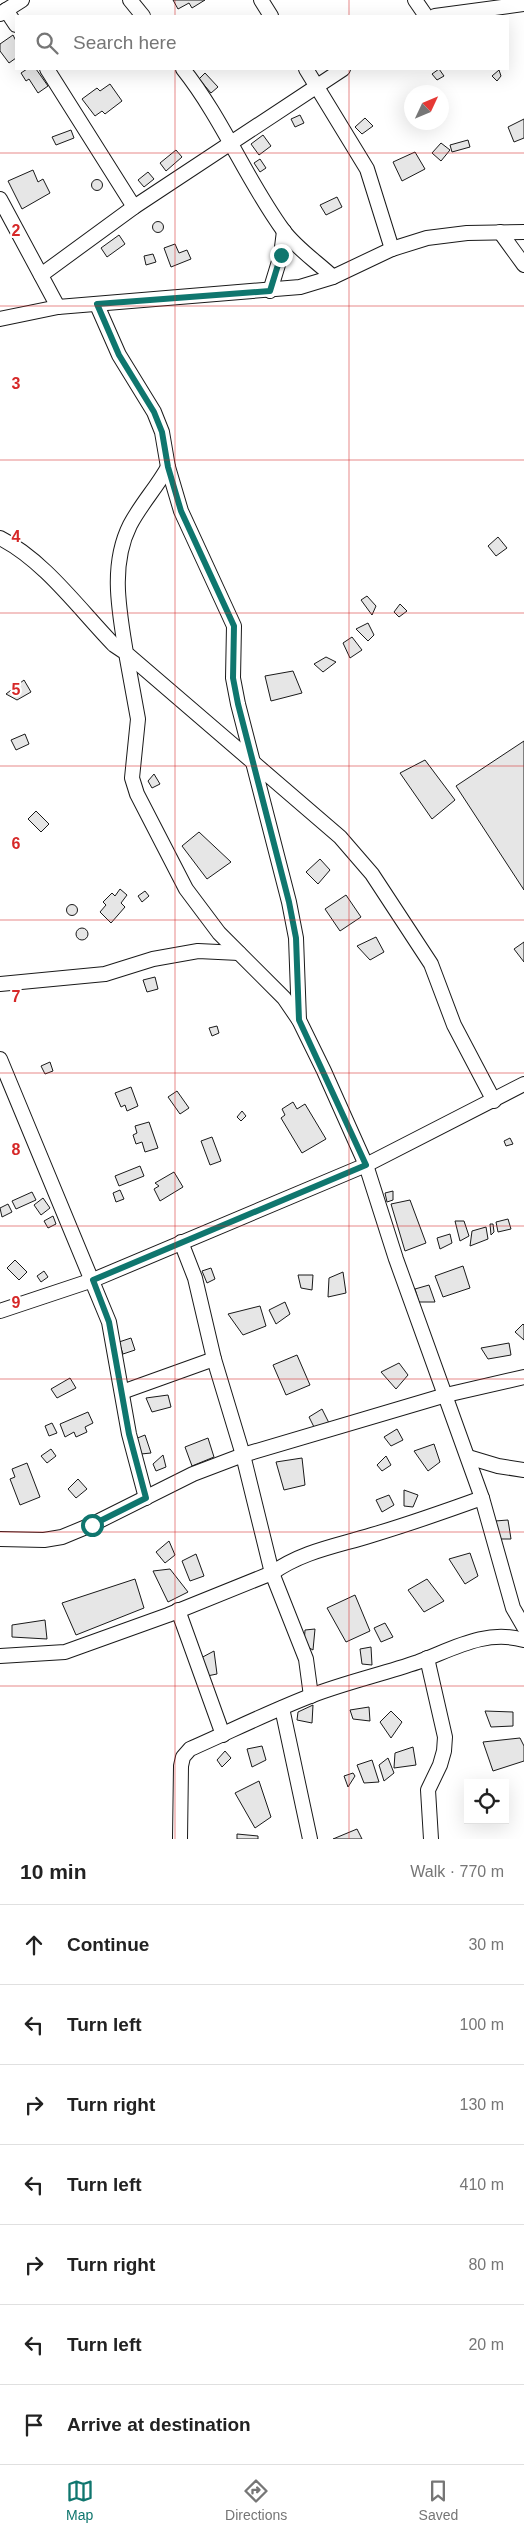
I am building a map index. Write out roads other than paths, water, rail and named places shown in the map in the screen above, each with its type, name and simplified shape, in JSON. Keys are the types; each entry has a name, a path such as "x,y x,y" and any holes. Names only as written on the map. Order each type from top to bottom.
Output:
{"street":[{"path":"15,24 3,12 22,0"},
{"path":"130,0 142,15"},
{"path":"261,0 270,15"},
{"path":"415,0 425,15"},
{"path":"442,15 524,4"},
{"path":"48,70 134,207"},
{"path":"184,70 205,101 229,144 284,232 333,277"},
{"path":"307,70 367,169 392,249"},
{"path":"41,275 134,207 342,70"},
{"path":"0,199 58,307"},
{"path":"270,291 281,255 284,232"},
{"path":"500,232 524,265"},
{"path":"0,319 58,307 270,291 300,287 333,277 392,249 427,238 524,232"},
{"path":"97,304 119,355 154,412 162,432 168,467 181,511 234,626 233,678 251,760 294,929 299,1020"},
{"path":"168,467 131,524 121,548 118,604 138,718 132,778 136,794 173,860 186,889 206,918 284,998 299,1020 366,1165 396,1259 482,1498 513,1608 524,1627"},
{"path":"0,538 17,546 40,566 114,645 126,653 251,760 292,798 340,837 372,874 431,964 454,1025 494,1101"},
{"path":"0,984 106,974 153,959 198,951 239,953"},
{"path":"0,1059 109,1322 129,1434 146,1498"},
{"path":"0,1311 93,1280 366,1165 524,1084"},
{"path":"181,1242 195,1278 214,1359 243,1455 272,1573 306,1659 311,1696"},
{"path":"122,1392 214,1359"},
{"path":"0,1539 44,1540 62,1537 193,1474 243,1455 446,1395 524,1377"},
{"path":"468,1457 498,1466 524,1470"},
{"path":"0,1656 65,1652 272,1573 287,1562 311,1552 425,1519 482,1498"},
{"path":"178,1610 223,1735"},
{"path":"180,1839 183,1757 190,1749 311,1696 426,1658 477,1638 506,1637 524,1640"},
{"path":"426,1658 445,1737 440,1765 428,1790 431,1839"},
{"path":"282,1708 310,1839"}]}
